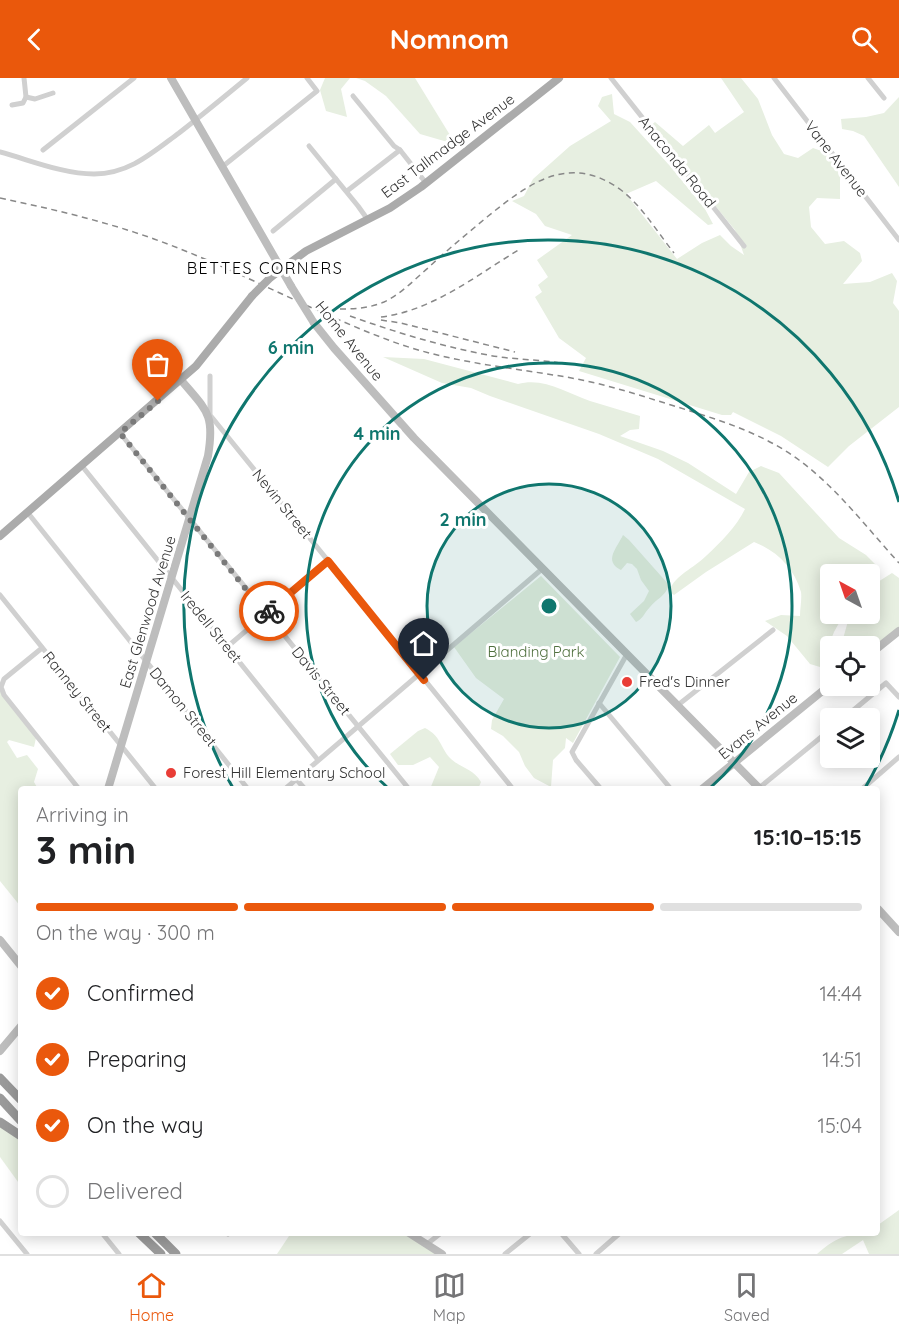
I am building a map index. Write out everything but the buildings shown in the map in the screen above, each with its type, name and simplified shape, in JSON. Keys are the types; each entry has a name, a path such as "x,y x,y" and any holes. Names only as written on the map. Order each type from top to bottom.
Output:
{"highway":[{"path":"0,1078 18,1097"},
{"path":"0,1098 18,1118"},
{"path":"0,1122 18,1134"},
{"path":"142,1236 161,1254"},
{"path":"158,1236 176,1254"}],"main road":[{"name":"East Tallmadge Avenue","path":"0,536 182,380 212,348 252,296 280,269 306,251 368,220 405,198 559,78"}],"street":[{"path":"12,105 23,103 26,97 25,78"},
{"path":"43,150 134,78"},
{"name":"Home Avenue","path":"171,78 280,269 314,323 334,348 414,438 756,786"},
{"path":"0,152 81,173 109,173 122,170 141,162 196,121 247,78"},
{"path":"222,167 317,91 306,78"},
{"name":"Anaconda Road","path":"611,78 744,246"},
{"name":"Vane Avenue","path":"774,78 899,240"},
{"path":"868,78 884,99"},
{"path":"26,97 35,99 53,93"},
{"path":"353,96 426,183"},
{"path":"309,146 368,220"},
{"path":"347,191 400,150"},
{"path":"273,231 336,179"},
{"path":"210,376 210,415"},
{"path":"182,380 210,415"},
{"name":"East Glenwood Avenue","path":"109,786 208,456 211,440 210,415"},
{"name":"Nevin Street","path":"210,415 511,786"},
{"name":"Davis Street","path":"120,433 408,786"},
{"name":"Iredell Street","path":"82,466 318,760"},
{"name":"Damon Street","path":"28,513 246,786"},
{"path":"227,647 328,561"},
{"path":"288,786 542,569"},
{"name":"Ranney Street","path":"0,595 154,786"},
{"path":"678,705 773,630"},
{"path":"880,646 896,634"},
{"path":"42,648 4,679 1,687 10,702 77,786"},
{"path":"598,786 572,752 627,654"},
{"path":"856,708 886,683 899,696"},
{"name":"Evans Avenue","path":"706,786 820,693"},
{"path":"599,703 668,786"},
{"path":"763,786 820,738"},
{"path":"865,786 899,757"},
{"path":"296,779 302,786"},
{"path":"880,911 899,932"},
{"path":"0,940 18,962"},
{"path":"1,1049 18,1029"},
{"path":"0,1221 27,1254"},
{"path":"104,1236 119,1254"},
{"path":"414,1236 442,1254"},
{"path":"427,1244 437,1236"},
{"path":"505,1254 527,1236"},
{"path":"564,1236 579,1254"},
{"path":"596,1254 617,1236"}],"green space":[{"path":"325,78 350,78 341,89 347,117 326,111 320,90"},
{"path":"356,78 415,78 453,140 451,143 420,134 386,96 365,81"},
{"path":"721,78 741,78 758,99 772,135 784,154 798,158 813,148 833,155 840,177 840,199 817,198 809,207 811,227 825,244 844,241 860,253 862,261 843,284 870,282 892,273 897,281 893,303 899,311 899,407 849,446 828,467 781,436 733,412 731,415 722,415 579,371 586,358 559,338 535,297 542,292 538,285 548,277 537,260 572,235 545,226 536,214 512,201 524,196 533,179 570,146 611,121 598,106 602,97 612,94 614,114 630,122 670,166 705,209 713,224 708,225 656,181 626,194 677,259 720,235 744,255 735,230 650,126 655,122 683,146 709,125 715,133 744,112"},
{"path":"899,97 899,187 864,136 842,129 841,119 884,113"},
{"path":"383,357 424,359 518,384 528,382 546,384 590,401 640,416 639,429 630,430 620,436 663,451 688,463 736,494 749,472 761,466 779,473 839,538 866,555 875,564 820,564 820,624 838,624 832,636 820,636 820,667 810,664 787,636 765,621 781,615 800,616 801,592 798,583 784,561 770,550 754,542 674,595 669,591 680,576 701,561 722,540 738,522 745,509 658,459 599,434 471,388 442,383"},
{"path":"623,535 669,585 663,595 636,622 630,614 644,601 649,591 632,564 627,563 621,570 613,563 613,554"},
{"path":"892,573 899,578 899,628 880,642 880,636 844,636 847,624 880,624 880,581"},
{"name":"Blanding Park","path":"541,576 620,657 573,743 566,738 565,748 553,760 551,786 534,778 519,752 503,736 491,729 492,720 504,699 476,678 454,647"},
{"path":"0,690 36,738 34,747 9,740 7,742 17,758 27,755 38,769 34,782 36,786 18,786 18,903 0,881"},
{"path":"425,728 430,731 450,758 478,778 481,782 479,786 431,786 439,767 430,757 413,765 398,765 390,754"},
{"path":"0,1126 18,1139 18,1182 0,1157"},
{"path":"899,1210 899,1254 869,1254 863,1240 842,1254 817,1254 845,1236 880,1236 880,1224"},
{"path":"289,1236 408,1236 436,1254 277,1254"}],"railway":[{"path":"340,309 368,307 390,299 487,217 518,194 550,177 567,173 584,174 602,179 621,190 643,212 674,253"},
{"path":"0,198 78,216 154,239 214,263 361,329 412,348 455,359 593,382 738,427 784,450 813,471 839,496 899,563"},
{"path":"381,317 418,308 436,300 520,249"},
{"path":"350,316 418,338 470,351 497,357 566,364"},
{"path":"381,320 515,352"}],"way so far":[{"path":"158,401 120,433 266,614 269,611"}],"place":[{"name":"Fred's Dinner","path":"627,682"},
{"name":"Forest Hill Elementary School","path":"171,773"}],"district":[{"name":"BETTES CORNERS","path":"265,268"}],"route":[{"path":"269,611 328,561 424,680"}]}
